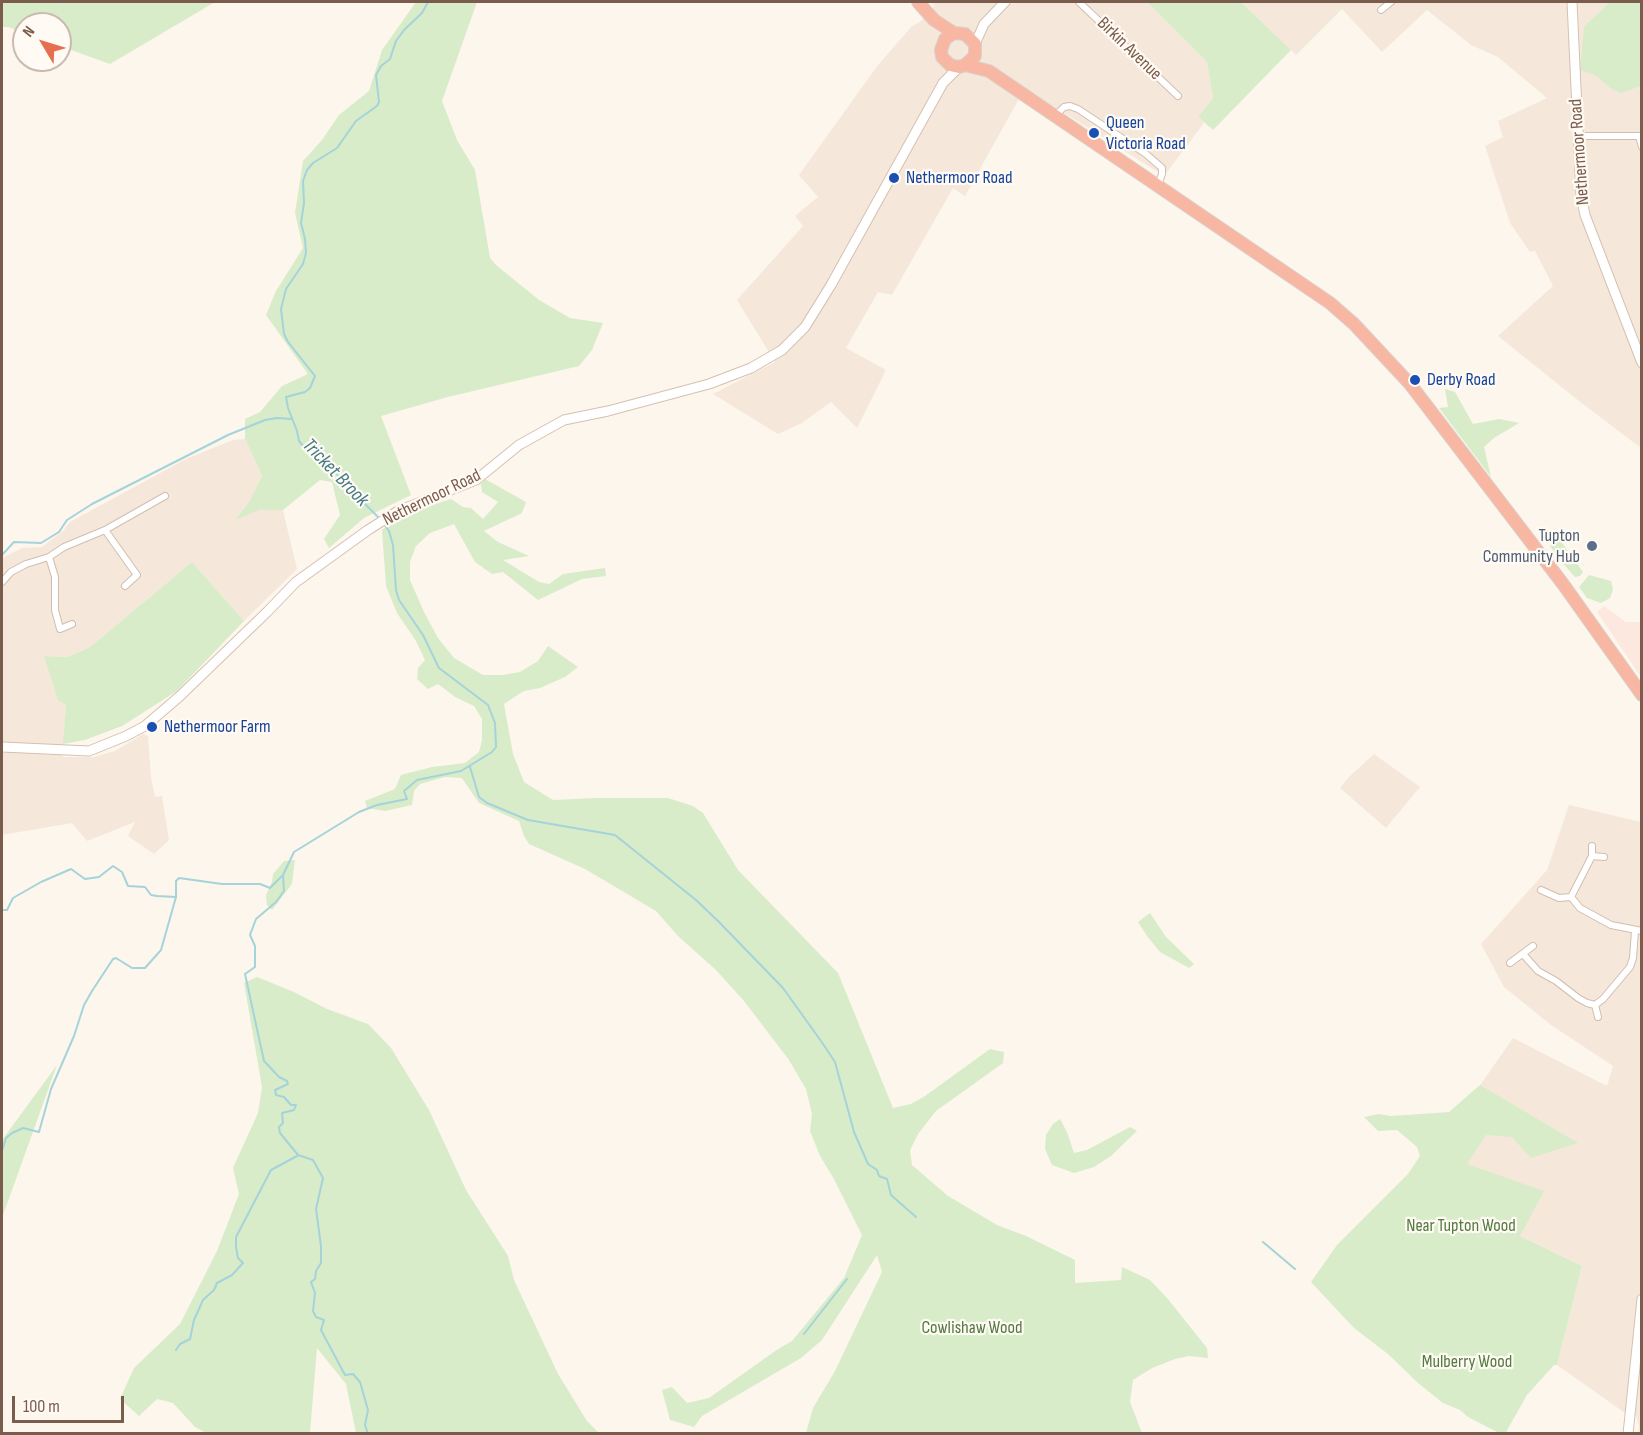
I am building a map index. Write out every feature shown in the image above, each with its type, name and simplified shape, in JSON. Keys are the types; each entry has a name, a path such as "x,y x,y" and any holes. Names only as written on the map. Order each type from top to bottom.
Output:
{"highway":[{"path":"918,2 934,20 960,33 975,47 989,71"},
{"path":"934,20 942,44 942,57 946,62 989,71 1330,303 1373,343 1410,384 1536,548 1641,695"},
{"path":"942,44 945,39 960,33"},
{"path":"962,66 972,60 975,47"}],"street":[{"path":"975,47 984,24 1005,2"},
{"name":"Birkin Avenue","path":"1079,2 1178,96"},
{"path":"1382,10 1390,2"},
{"name":"Nethermoor Road","path":"1572,2 1581,195 1586,215 1641,363"},
{"path":"960,33 984,24"},
{"name":"Nethermoor Road","path":"944,83 946,62"},
{"name":"Nethermoor Road","path":"2,747 88,751 126,736 145,726 180,696 296,582 398,511 476,480 519,445 564,420 700,387 751,368 782,350 805,327 831,285 944,83 962,66"},
{"path":"1055,116 1064,107 1070,106 1078,109 1146,154 1162,168 1158,185"},
{"path":"1578,136 1640,136 1641,147"},
{"path":"2,582 11,572 26,564 49,557 64,547 105,530 165,496"},
{"path":"105,530 137,575 125,586"},
{"path":"49,557 55,576 55,610 60,629 72,624"},
{"path":"1571,897 1592,856 1592,846"},
{"path":"1592,856 1604,857"},
{"path":"1541,890 1559,898 1571,897"},
{"path":"1523,954 1538,971 1587,1004 1595,1005 1608,995 1630,968 1638,931 1611,925 1580,908 1571,897"},
{"path":"1510,963 1533,946"},
{"path":"1595,1005 1598,1017"},
{"path":"1628,1434 1641,1299"}],"shaded area":[{"path":"930,2 1147,2 1207,62 1213,98 1198,117 1204,123 1164,176 1025,88 965,196 953,188 892,295 878,292 846,348 886,370 857,428 831,402 802,423 778,434 713,394 775,362 737,300 803,226 795,216 818,197 799,175 878,65 912,26 920,22 934,6"},
{"path":"1241,2 1641,2 1641,448 1498,336 1553,286 1535,251 1530,252 1510,223 1485,146 1503,137 1498,121 1547,98 1498,57 1471,45 1427,10 1382,52 1342,9 1296,55"},
{"path":"245,439 262,476 249,502 236,519 260,510 283,510 297,569 244,621 192,562 90,647 68,657 44,656 66,705 63,757 94,757 115,751 143,734 148,736 155,797 162,796 169,840 154,854 128,836 135,822 87,841 72,823 2,835 2,558 22,548 42,547 63,531 70,522 186,459 233,440"},
{"path":"1604,606 1626,622 1641,622 1641,677 1597,612"},
{"path":"1374,754 1420,787 1386,828 1340,788"},
{"path":"1569,805 1641,822 1641,1433 1638,1433 1639,1426 1636,1416 1625,1413 1557,1365 1582,1266 1520,1236 1433,1153 1513,1038 1607,1086 1613,1066 1551,1025 1504,987 1481,944 1547,870"}],"green space":[{"path":"2,2 215,2 110,64 72,50 72,12 12,12 12,28 2,27"},
{"path":"416,2 477,2 442,101 457,140 475,170 490,258 539,300 570,318 603,323 592,350 579,366 448,397 381,416 411,495 364,518 329,548 324,539 340,515 332,482 320,480 283,510 260,510 235,520 249,502 262,476 245,439 245,419 260,412 282,386 308,374 266,315 276,291 303,248 295,213 303,161 322,140 339,115 369,91 382,50"},
{"path":"1147,2 1241,2 1291,50 1213,130 1198,117 1213,98 1207,62"},
{"path":"1610,2 1641,2 1641,86 1621,93 1613,90 1595,75 1580,70 1584,27"},
{"path":"1445,389 1455,392 1473,424 1499,419 1519,423 1484,447 1491,477 1439,408 1448,407"},
{"name":"Cowlishaw Wood","path":"485,479 526,502 522,513 484,531 498,542 529,556 503,560 539,582 549,584 563,574 605,568 606,576 582,579 538,600 503,572 492,574 475,562 454,524 430,533 416,546 410,562 410,580 438,638 454,658 483,675 503,675 520,672 538,661 548,646 578,667 565,677 540,688 524,691 504,704 513,754 524,782 553,800 668,798 693,806 703,813 738,870 838,973 893,1108 911,1104 925,1096 990,1049 1004,1052 1003,1063 936,1111 918,1134 910,1150 912,1165 948,1196 997,1225 1026,1236 1075,1260 1075,1283 1121,1280 1122,1267 1150,1280 1167,1298 1207,1348 1208,1358 1189,1356 1175,1359 1152,1368 1133,1380 1130,1402 1142,1433 806,1433 813,1408 835,1371 882,1272 877,1255 822,1340 801,1358 702,1416 694,1427 670,1420 662,1390 672,1387 687,1403 709,1398 792,1341 844,1278 862,1235 820,1156 810,1131 812,1114 806,1089 789,1060 744,1001 656,911 585,869 529,844 519,821 479,803 462,778 445,777 420,784 414,791 412,805 385,811 367,808 365,801 395,789 401,775 432,767 465,763 479,752 482,740 482,719 474,706 455,697 438,684 428,689 417,679 418,668 425,660 416,641 397,613 386,586 382,530 399,516 451,499 463,507 471,508 483,519 498,502 482,492 481,484"},
{"path":"1558,537 1583,572 1580,576 1575,577 1550,546"},
{"path":"192,562 244,621 177,691 122,726 85,740 63,744 66,705 58,700 44,656 68,657 90,647"},
{"path":"1589,575 1611,581 1613,590 1610,598 1601,603 1587,598 1579,587"},
{"path":"295,860 292,884 272,910 267,905 266,895 273,874 284,861"},
{"path":"1150,913 1166,937 1194,964 1189,968 1160,952 1147,936 1138,922"},
{"path":"257,977 327,1009 368,1024 391,1048 429,1110 466,1190 508,1256 514,1280 558,1374 587,1421 599,1433 356,1433 346,1384 317,1348 310,1433 206,1433 195,1427 173,1403 157,1399 139,1416 120,1399 134,1368 180,1324 217,1251 239,1194 233,1168 258,1113 262,1087 244,983"},
{"path":"57,1065 2,1218 2,1140"},
{"path":"1480,1085 1578,1143 1531,1158 1512,1137 1486,1135 1467,1164 1544,1191 1520,1236 1582,1266 1557,1365 1554,1365 1527,1395 1506,1432 1499,1433 1468,1417 1460,1410 1443,1403 1418,1383 1388,1354 1354,1328 1311,1282 1337,1245 1408,1174 1420,1156 1417,1147 1397,1130 1378,1131 1364,1117 1379,1114 1391,1116 1449,1112"},
{"path":"1060,1119 1074,1153 1087,1150 1130,1127 1137,1131 1111,1156 1094,1167 1074,1173 1052,1165 1045,1149 1046,1135 1053,1124"}],"waterway":[{"path":"379,518 327,462 304,447 299,441 286,397 305,392 310,388 315,376 288,342 284,334 281,309 286,289 303,264 306,253 301,223 304,203 303,181 307,170 313,163 337,148 356,121 377,106 379,102 376,75 381,66 390,59 396,41 422,13 428,2"},
{"path":"2,555 14,542 41,543 59,532 67,520 92,504 228,435 265,420 292,419"},
{"name":"Tricket Brook","path":"2,910 7,910 13,898 71,869 85,879 99,877 113,866 122,872 128,886 145,887 151,895 157,896 176,897 176,881 179,878 222,884 260,884 270,888 283,875 294,852 359,812 377,805 407,799 404,791 417,780 461,771 492,752 496,747 495,723 488,705 439,668 423,635 399,600 396,590 393,545 389,531 383,523"},
{"path":"470,767 479,797 487,803 528,820 615,835 696,900 719,922 783,988 821,1041 835,1062 854,1132 868,1164 877,1170 879,1176 887,1179 891,1195 916,1217"},
{"path":"283,875 284,891 276,902 256,919 250,935 255,946 255,967 245,974 264,1061 288,1084 275,1090 276,1095 284,1097 291,1105 296,1105 294,1110 282,1113 283,1123 279,1127 280,1133 298,1155 313,1160 323,1178 316,1209 321,1263 316,1271 315,1279 311,1282 315,1293 313,1311 316,1317 324,1320 321,1330 345,1375 353,1374 360,1382 368,1410 365,1425 368,1434"},
{"path":"2,1151 6,1138 12,1133 23,1128 39,1132 51,1089 74,1036 84,1005 92,991 113,959 116,958 132,968 145,968 161,950 176,897"},
{"path":"176,1350 180,1344 190,1339 194,1320 203,1300 214,1290 217,1283 232,1275 243,1263 238,1258 236,1237 271,1170 297,1156"},
{"path":"1263,1242 1295,1269"},
{"path":"804,1334 847,1279"}],"place":[{"name":"Queen Victoria Road","path":"1094,133"},
{"name":"Nethermoor Road","path":"894,178"},
{"name":"Derby Road","path":"1415,380"},
{"name":"Tupton Community Hub","path":"1592,546"},
{"name":"Nethermoor Farm","path":"152,727"}],"park label":[{"name":"Near Tupton Wood","path":"1461,1226"},
{"name":"Mulberry Wood","path":"1467,1362"}]}
